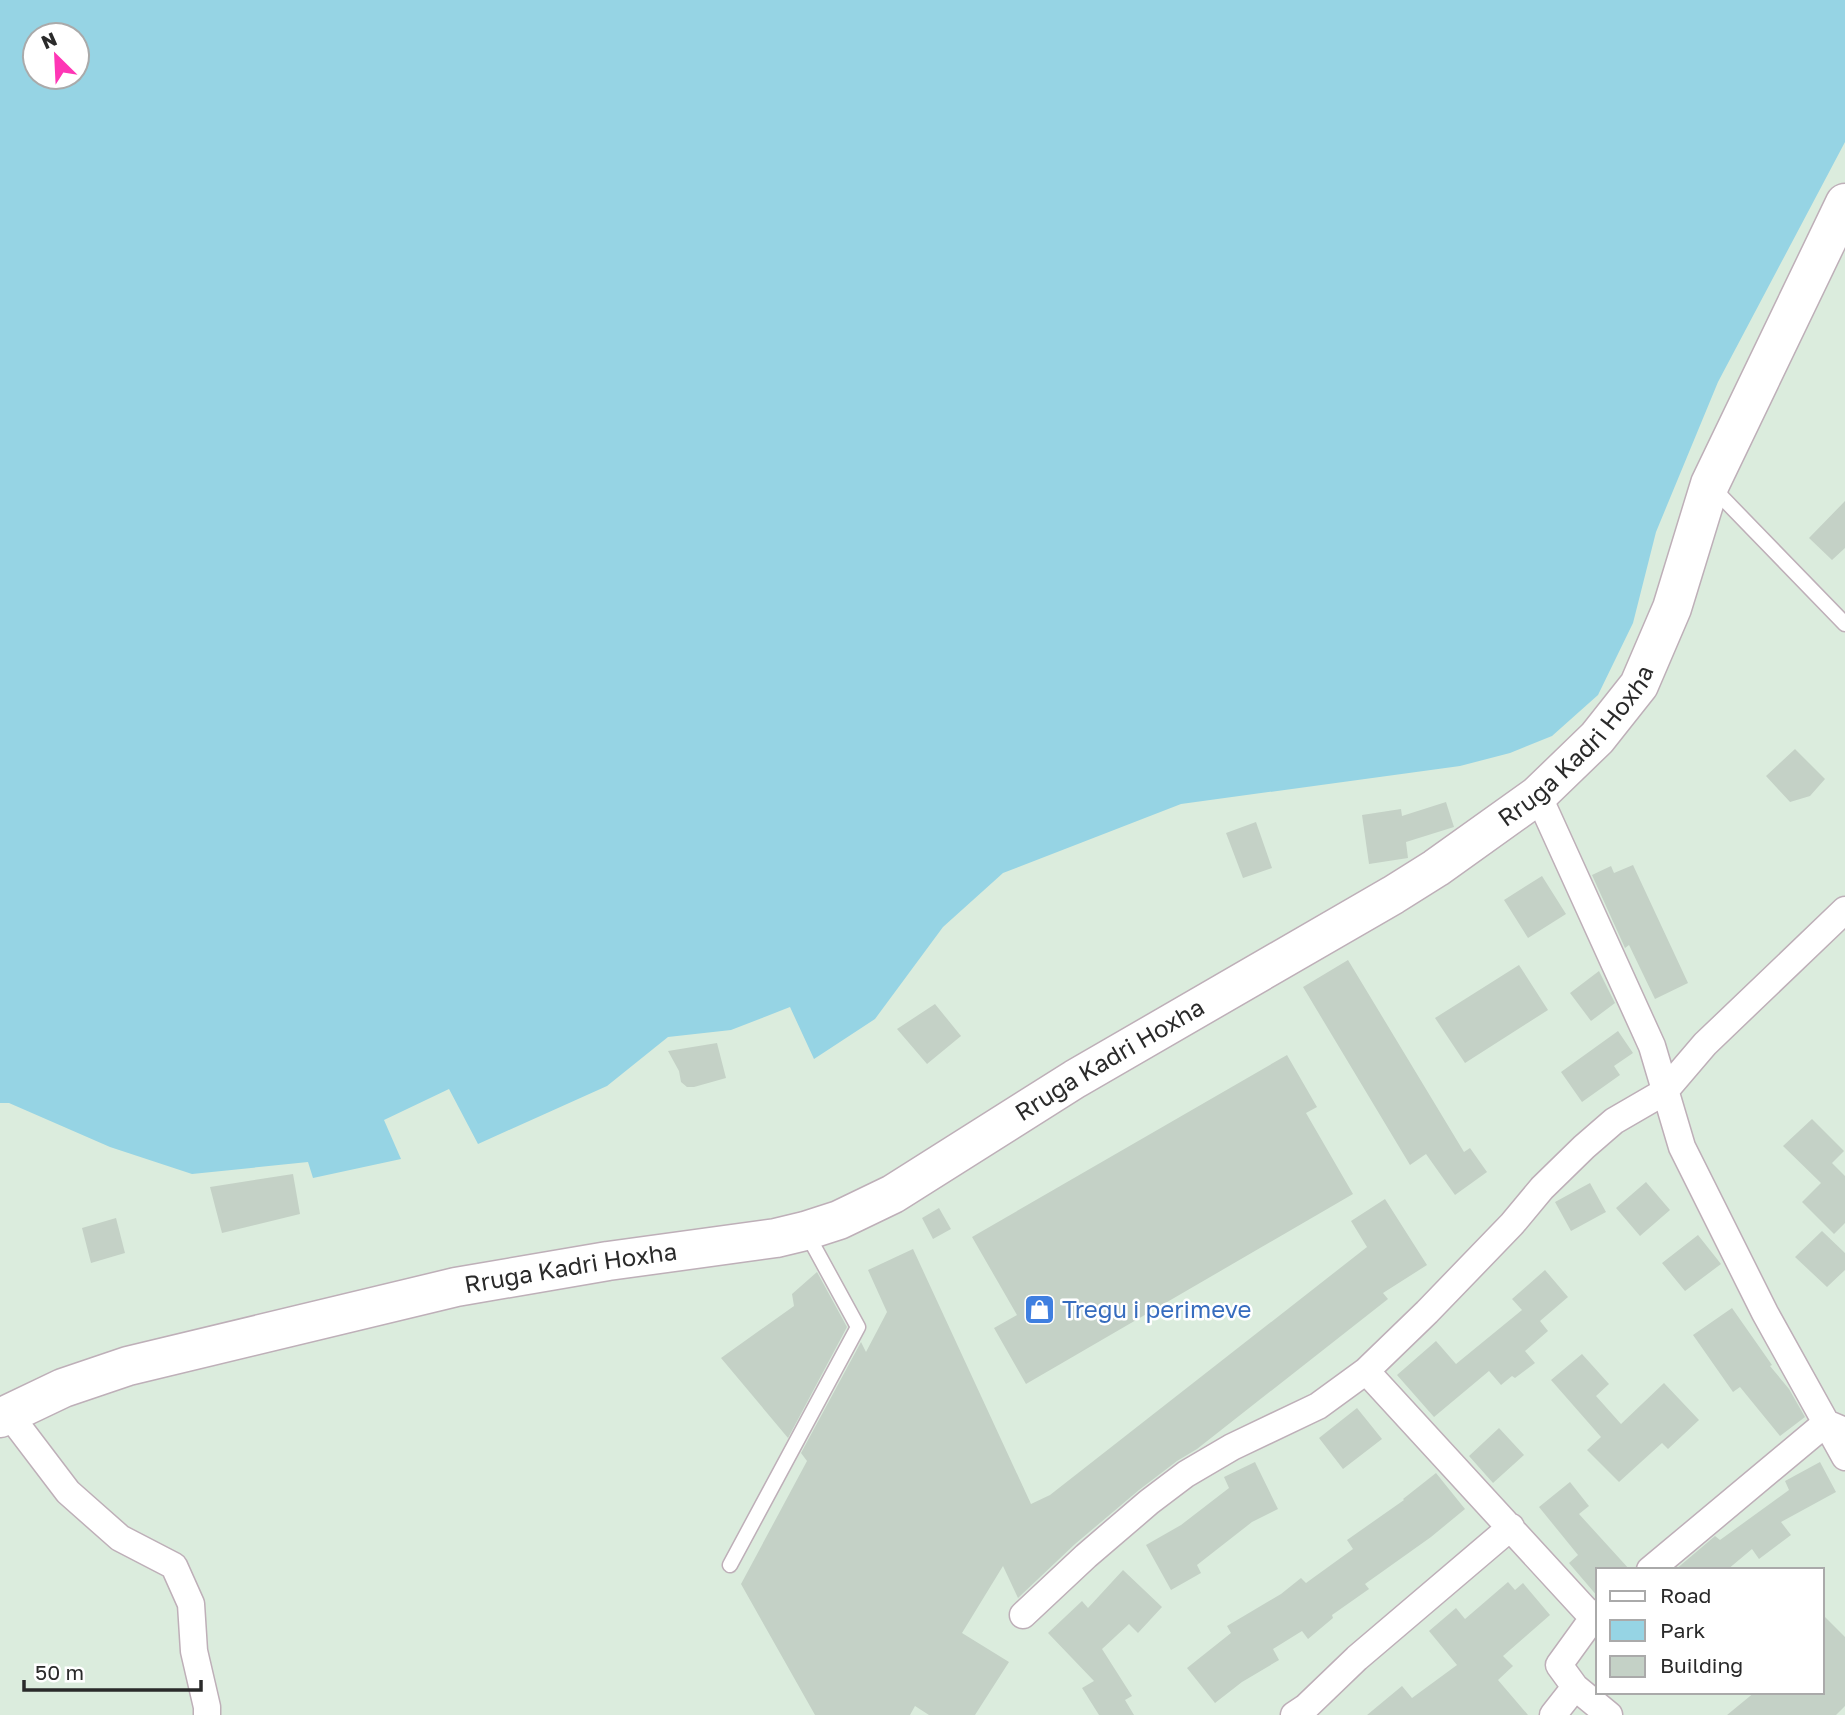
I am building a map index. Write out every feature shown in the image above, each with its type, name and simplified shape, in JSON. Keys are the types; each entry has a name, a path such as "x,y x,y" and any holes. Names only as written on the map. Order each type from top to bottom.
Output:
{"main road":[{"name":"Rruga Kadri Hoxha","path":"4,1415 63,1388 128,1366 456,1287 608,1261 776,1238 839,1220 893,1194 1067,1084 1436,868 1538,795 1597,738 1639,685 1672,608 1710,484 1845,203"}],"street":[{"path":"1538,795 1652,1046 1682,1147 1765,1313 1835,1426 1845,1457"},
{"path":"1023,1615 1086,1556 1186,1474 1232,1447 1318,1406 1366,1371 1427,1312 1512,1224 1542,1188 1584,1147 1614,1121 1664,1091 1705,1044 1845,910"},
{"path":"1366,1371 1596,1615 1559,1665 1576,1687 1609,1715"},
{"path":"4,1415 68,1492 120,1538 174,1566 191,1604 194,1651 207,1715"},
{"path":"1653,1568 1835,1426"},
{"path":"1294,1715 1511,1527"},
{"path":"1553,1715 1576,1687"}],"lane":[{"path":"1710,484 1845,624"},
{"path":"730,1565 858,1327 805,1231"}],"green space":[{"path":"0,0 1845,0 1845,142 1718,382 1656,532 1633,623 1598,695 1552,736 1510,753 1460,766 1181,804 1003,873 943,927 875,1019 814,1059 790,1007 731,1030 668,1037 607,1086 478,1144 449,1089 384,1120 401,1159 313,1178 308,1162 192,1174 110,1147 9,1103 0,1103"}],"building":[{"path":"1845,501 1845,548 1832,560 1809,538"},
{"path":"1795,749 1825,779 1810,796 1790,802 1766,776"},
{"path":"1446,802 1454,827 1406,842 1408,858 1369,864 1362,815 1401,809 1402,816"},
{"path":"1256,822 1272,868 1243,878 1226,833"},
{"path":"1633,865 1688,983 1655,999 1629,945 1625,948 1592,875 1611,866 1614,873"},
{"path":"1542,876 1566,914 1528,938 1504,900"},
{"path":"1348,960 1464,1152 1470,1148 1487,1172 1455,1195 1426,1154 1410,1165 1303,987"},
{"path":"1519,965 1548,1010 1465,1063 1435,1018"},
{"path":"1599,971 1615,1003 1591,1021 1570,993"},
{"path":"935,1004 961,1036 927,1064 897,1029"},
{"path":"1618,1031 1633,1053 1614,1066 1620,1075 1582,1102 1561,1072"},
{"path":"717,1043 726,1078 687,1087 681,1082 679,1071 668,1051"},
{"path":"1287,1055 1317,1107 1306,1113 1353,1194 1026,1384 994,1328 1017,1315 972,1237"},
{"path":"1812,1119 1844,1151 1832,1163 1845,1176 1845,1223 1834,1234 1802,1202 1821,1183 1783,1146"},
{"path":"293,1174 300,1214 222,1233 210,1187"},
{"path":"1646,1182 1670,1210 1640,1236 1616,1208"},
{"path":"1590,1183 1606,1212 1571,1231 1555,1202"},
{"path":"1385,1199 1427,1265 1383,1293 1388,1299 1197,1449 1139,1490 1075,1544 1018,1598 1003,1566 962,1633 1009,1662 975,1715 929,1715 915,1706 910,1715 815,1715 741,1584 807,1461 801,1453 861,1342 866,1352 887,1312 868,1270 913,1249 1031,1504 1050,1495 1367,1247 1351,1221"},
{"path":"939,1208 951,1229 933,1239 922,1218"},
{"path":"116,1218 125,1253 91,1263 82,1228"},
{"path":"1822,1231 1845,1253 1845,1270 1827,1287 1795,1257"},
{"path":"1698,1235 1721,1264 1685,1291 1662,1263"},
{"path":"1545,1270 1568,1297 1540,1321 1548,1331 1525,1351 1535,1363 1501,1385 1489,1371 1434,1417 1397,1375 1436,1341 1456,1364 1522,1310 1512,1299"},
{"path":"817,1272 847,1327 788,1438 721,1358 794,1306 792,1294"},
{"path":"1732,1308 1772,1365 1770,1366 1789,1389 1805,1417 1780,1436 1740,1387 1733,1392 1693,1335"},
{"path":"1582,1354 1609,1384 1596,1396 1621,1424 1664,1383 1699,1420 1668,1449 1662,1443 1619,1482 1587,1450 1601,1437 1551,1380"},
{"path":"1357,1408 1382,1439 1343,1469 1319,1438"},
{"path":"1499,1428 1524,1455 1493,1483 1469,1456"},
{"path":"1255,1462 1278,1509 1252,1522 1197,1565 1201,1573 1171,1590 1146,1545 1181,1525 1229,1488 1224,1477"},
{"path":"1820,1462 1836,1492 1781,1522 1791,1535 1759,1559 1752,1549 1729,1568 1677,1568 1715,1536 1720,1540 1789,1490 1785,1481"},
{"path":"1436,1473 1465,1509 1365,1584 1369,1589 1332,1615 1333,1618 1308,1639 1302,1631 1273,1649 1279,1660 1242,1682 1215,1703 1187,1668 1231,1633 1227,1626 1281,1594 1301,1578 1306,1583 1353,1549 1347,1540 1404,1500"},
{"path":"1570,1482 1589,1506 1579,1514 1628,1568 1596,1568 1596,1595 1569,1563 1578,1555 1539,1507"},
{"path":"1123,1570 1162,1607 1138,1633 1129,1624 1102,1649 1132,1696 1125,1700 1134,1715 1099,1715 1082,1688 1094,1681 1048,1633 1082,1601 1088,1608"},
{"path":"1508,1582 1515,1590 1523,1583 1550,1615 1503,1656 1513,1666 1498,1680 1528,1715 1367,1715 1402,1686 1412,1698 1457,1665 1429,1631 1456,1608 1465,1619"},
{"path":"1824,1616 1845,1637 1845,1706 1836,1715 1727,1715 1753,1694 1824,1694"}],"place":[{"name":"Tregu i perimeve","path":"1039,1310"}]}
